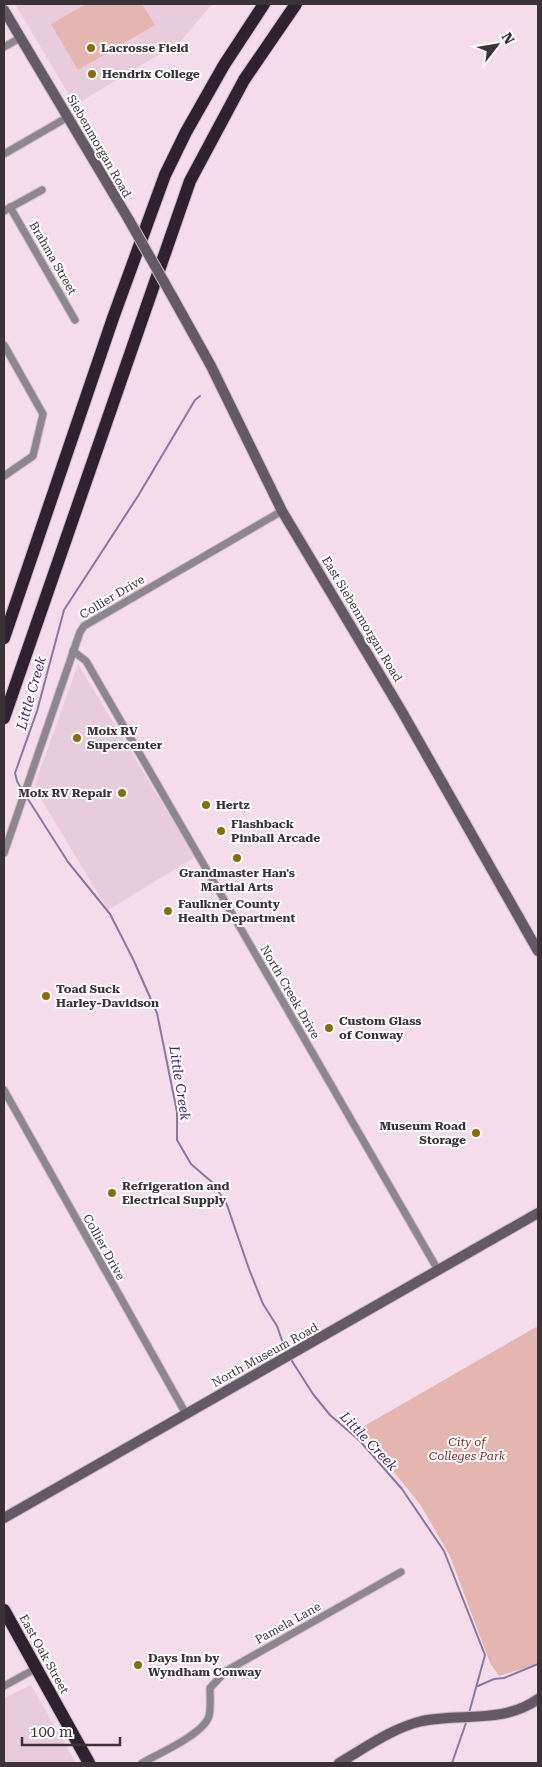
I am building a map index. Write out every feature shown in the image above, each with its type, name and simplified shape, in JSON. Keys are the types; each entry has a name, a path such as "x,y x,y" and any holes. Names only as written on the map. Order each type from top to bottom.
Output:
{"highway":[{"path":"4,638 113,318 165,175 186,132 224,65 264,4"},
{"path":"4,718 190,181 244,80 296,4"},
{"name":"East Oak Street","path":"4,1610 89,1763"}],"street":[{"name":"Siebenmorgan Road","path":"4,10 172,296"},
{"path":"4,47 20,38"},
{"path":"4,154 68,117"},
{"path":"7,209 42,190"},
{"name":"Brahma Street","path":"7,209 75,320"},
{"name":"East Siebenmorgan Road","path":"172,296 211,366 282,511 401,710 538,951"},
{"path":"4,345 43,414 33,456 4,476"},
{"name":"Collier Drive","path":"4,853 80,632 91,620 282,511"},
{"name":"North Creek Drive","path":"73,652 86,661 438,1270"},
{"name":"Collier Drive","path":"4,1090 186,1414"},
{"name":"North Museum Road","path":"4,1518 538,1213"},
{"name":"Pamela Lane","path":"142,1763 197,1732 206,1723 210,1715 210,1688 226,1671 401,1572"},
{"path":"4,1686 36,1669"},
{"path":"339,1763 407,1726 423,1721 486,1717 516,1711 538,1700"}],"shaded area":[{"name":"Hendrix College","path":"15,4 212,4 180,42 75,105"},
{"name":"Moix RV Supercenter","path":"78,664 195,857 108,910 38,794 35,784"},
{"path":"31,1685 76,1763 4,1763 4,1698"}],"green space":[{"name":"Lacrosse Field","path":"86,4 142,4 155,25 78,70 51,24"},
{"name":"City of Colleges Park","path":"538,1326 538,1664 499,1676 490,1663 450,1556 420,1504 359,1429"}],"waterway":[{"name":"Little Creek","path":"23,792 15,773 37,711 64,610 138,496 195,400 200,396"},
{"name":"Little Creek","path":"26,796 68,862 110,914 133,959 157,1013 177,1112 177,1140 191,1164 213,1183 227,1205 263,1304 277,1326 286,1352"},
{"name":"Little Creek","path":"290,1358 313,1394 330,1415 360,1441 402,1489 444,1551 485,1655 469,1713"},
{"path":"478,1686 538,1664"},
{"name":"Little Creek","path":"452,1763 467,1720"}],"place":[{"name":"Lacrosse Field","path":"91,48"},
{"name":"Hendrix College","path":"92,74"},
{"name":"Moix RV Supercenter","path":"77,738"},
{"name":"Moix RV Repair","path":"122,793"},
{"name":"Hertz","path":"206,805"},
{"name":"Flashback Pinball Arcade","path":"221,831"},
{"name":"Grandmaster Han's Martial Arts","path":"237,858"},
{"name":"Faulkner County Health Department","path":"168,911"},
{"name":"Toad Suck Harley-Davidson","path":"46,996"},
{"name":"Custom Glass of Conway","path":"329,1028"},
{"name":"Museum Road Storage","path":"476,1133"},
{"name":"Refrigeration and Electrical Supply","path":"112,1193"},
{"name":"Days Inn by Wyndham Conway","path":"138,1665"}]}
